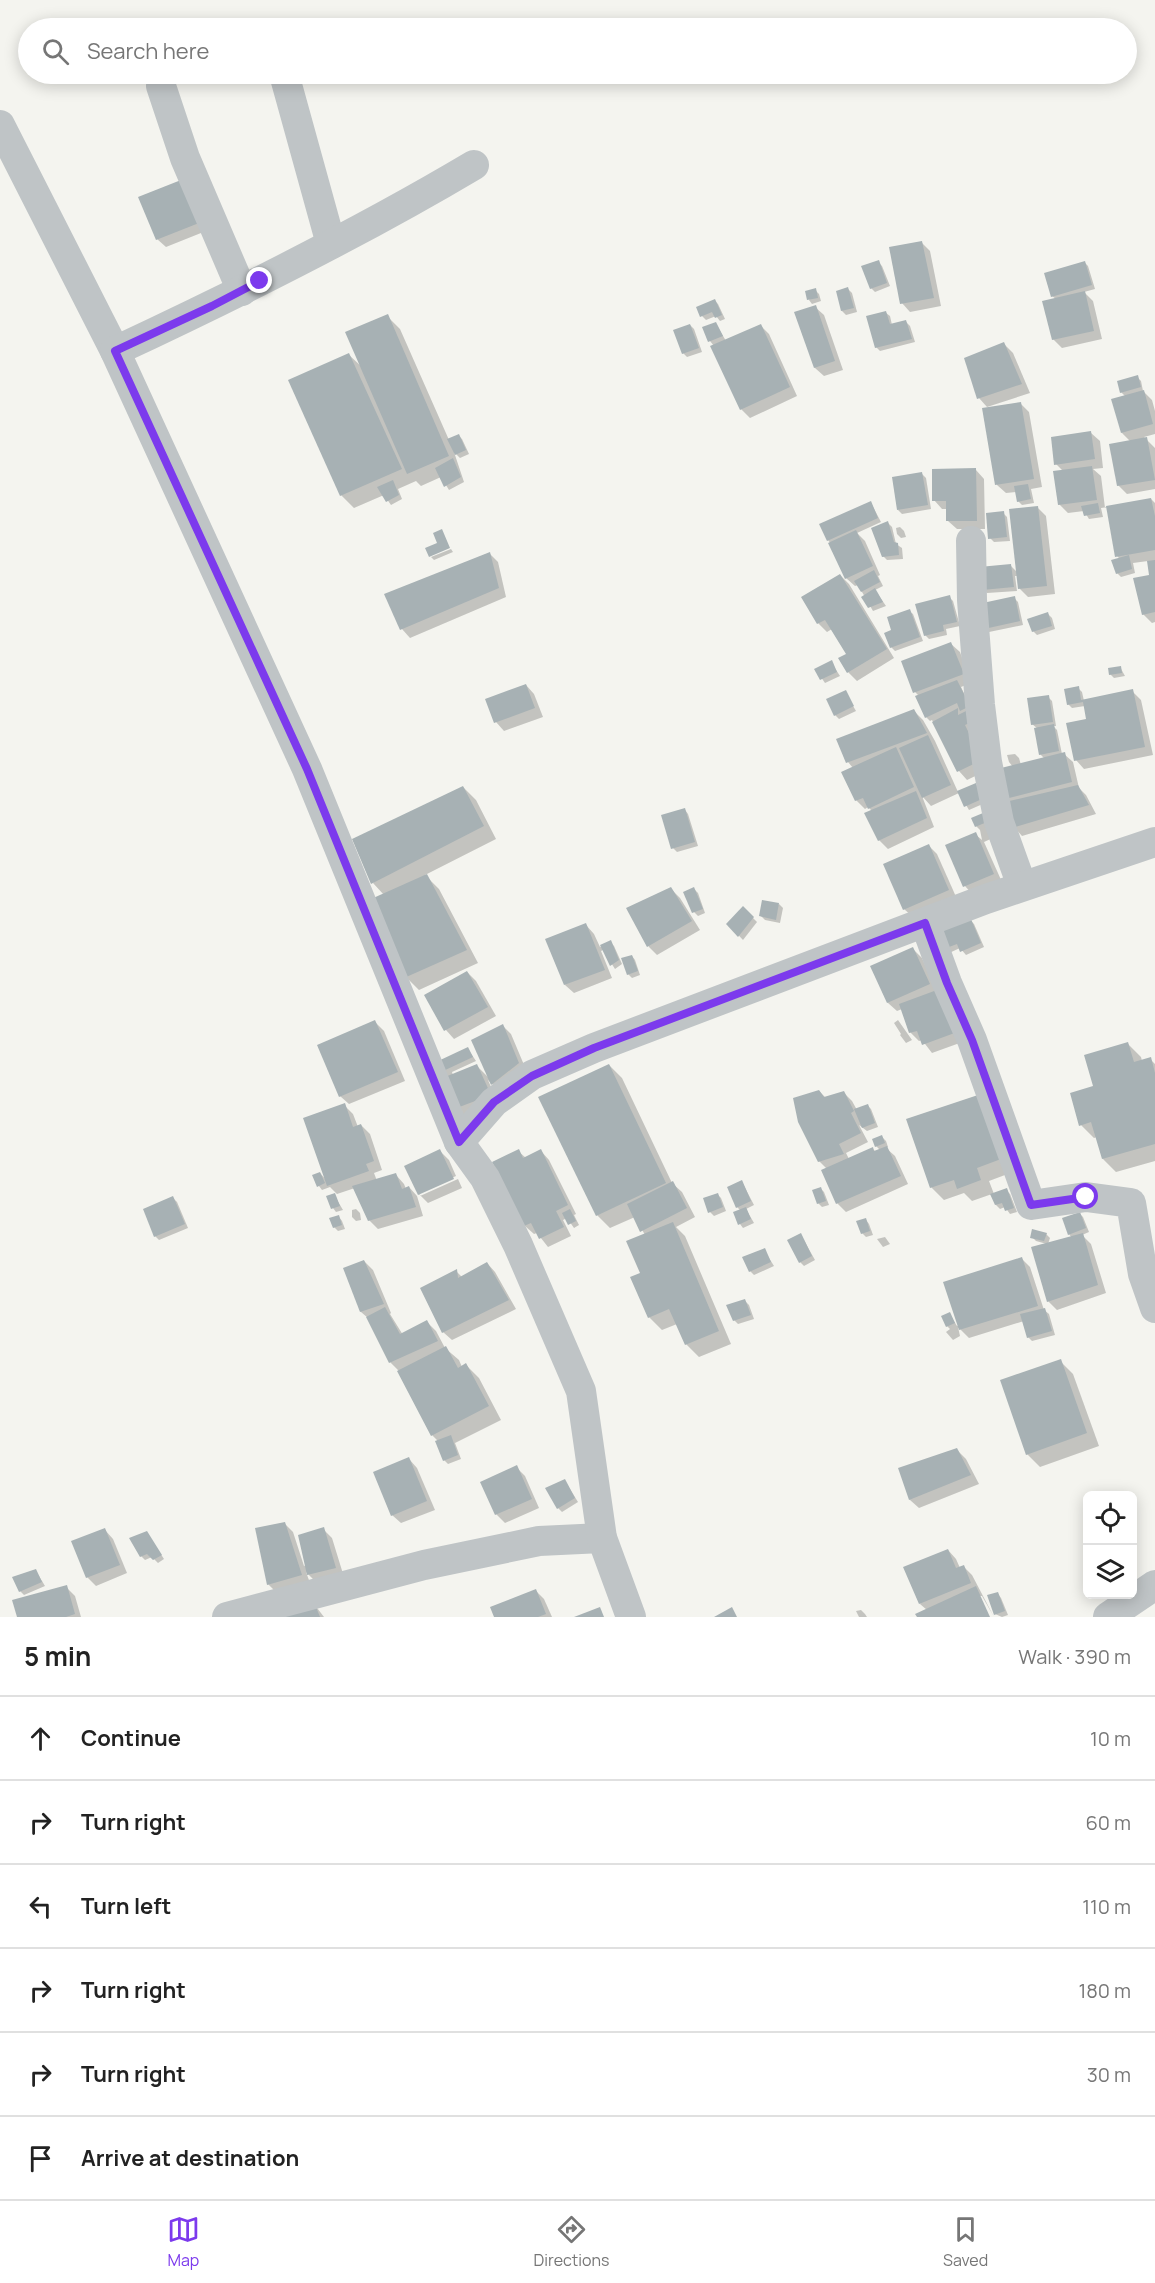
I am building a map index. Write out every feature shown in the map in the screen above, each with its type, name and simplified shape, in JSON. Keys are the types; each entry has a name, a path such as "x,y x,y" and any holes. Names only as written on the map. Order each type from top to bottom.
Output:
{"street":[{"path":"287,84 331,244"},
{"path":"161,86 185,158 242,291"},
{"path":"0,125 115,351 307,769 459,1142 485,1178 518,1245 581,1391 602,1538 631,1617"},
{"path":"115,351 242,291 416,199 474,165"},
{"path":"971,541 972,600 987,762 999,822 1022,886"},
{"path":"459,1142 494,1102 532,1076 594,1048 1022,886 1155,842"},
{"path":"925,923 947,983 972,1040 1031,1205 1086,1197 1131,1203 1143,1274 1155,1308"},
{"path":"227,1617 435,1562 539,1541 602,1538"},
{"path":"1108,1617 1155,1585"}],"building":[{"path":"181,180 199,223 156,240 138,197"},
{"path":"922,241 934,298 900,304 889,247"},
{"path":"879,260 887,283 870,289 861,266"},
{"path":"1085,261 1092,285 1051,297 1044,273"},
{"path":"848,287 854,308 841,311 836,291"},
{"path":"816,288 818,298 807,300 805,291"},
{"path":"1085,291 1094,331 1052,340 1042,301"},
{"path":"715,299 722,315 715,318 712,312 700,317 696,307"},
{"path":"816,305 835,361 814,368 794,312"},
{"path":"886,311 890,324 906,320 912,339 875,348 866,316"},
{"path":"388,314 449,456 407,474 345,332"},
{"path":"716,322 723,336 708,342 702,327"},
{"path":"690,324 699,348 682,354 673,330"},
{"path":"761,324 790,387 740,410 710,346"},
{"path":"1004,342 1022,384 977,399 964,358"},
{"path":"349,353 402,469 340,496 288,380"},
{"path":"1138,375 1141,387 1120,393 1117,381"},
{"path":"1144,390 1153,424 1121,433 1111,399"},
{"path":"1021,402 1034,479 995,485 982,408"},
{"path":"1091,431 1095,459 1054,465 1051,437"},
{"path":"459,434 466,450 455,455 447,439"},
{"path":"1147,437 1155,480 1117,486 1109,444"},
{"path":"453,458 461,477 444,487 435,468"},
{"path":"1092,466 1097,500 1058,505 1053,471"},
{"path":"976,468 977,521 946,521 946,501 932,501 932,469"},
{"path":"922,472 928,505 897,510 892,477"},
{"path":"393,480 399,495 386,502 377,487"},
{"path":"1028,484 1031,499 1017,502 1014,486"},
{"path":"1151,498 1155,516 1155,550 1115,557 1106,506"},
{"path":"871,501 878,518 827,541 819,524"},
{"path":"1098,503 1100,513 1084,516 1081,506"},
{"path":"1038,506 1047,586 1018,589 1009,509"},
{"path":"1004,511 1007,537 988,539 986,513"},
{"path":"888,521 894,542 898,543 899,555 882,557 871,528"},
{"path":"442,529 450,548 429,557 425,548 437,543 433,533"},
{"path":"856,530 873,566 845,579 828,543"},
{"path":"490,552 499,588 400,630 384,594"},
{"path":"1129,555 1132,569 1116,574 1111,560"},
{"path":"1155,560 1155,612 1142,615 1133,578 1149,575 1147,561"},
{"path":"1011,564 1014,587 982,590 979,567"},
{"path":"874,570 880,582 861,592 854,581"},
{"path":"840,574 887,649 847,673 838,658 846,654 825,620 817,624 801,597"},
{"path":"875,588 883,602 868,608 861,597"},
{"path":"950,595 957,622 943,625 944,631 924,636 915,604"},
{"path":"1015,596 1020,621 984,629 978,604"},
{"path":"910,609 920,637 890,648 884,633 891,630 887,617"},
{"path":"1048,612 1052,626 1032,632 1027,619"},
{"path":"951,642 964,674 913,693 901,661"},
{"path":"832,660 837,672 820,680 814,669"},
{"path":"1121,666 1122,673 1109,675 1108,668"},
{"path":"957,680 970,706 960,711 957,703 925,718 915,696"},
{"path":"526,684 535,708 494,723 485,699"},
{"path":"1079,686 1081,700 1133,689 1145,747 1074,761 1066,723 1086,719 1083,702 1067,705 1064,689"},
{"path":"846,690 854,706 834,716 826,699"},
{"path":"1049,695 1053,722 1031,725 1027,698"},
{"path":"958,708 958,715 970,709 976,720 965,725 982,760 957,772 932,722"},
{"path":"914,709 927,733 846,763 836,739"},
{"path":"1054,724 1059,751 1039,755 1034,728"},
{"path":"928,735 951,785 922,798 899,748"},
{"path":"896,747 914,787 868,809 863,798 855,801 841,772"},
{"path":"1065,752 1072,782 1005,799 997,769"},
{"path":"976,783 982,799 964,807 957,791"},
{"path":"1078,785 1089,805 1012,828 1005,802"},
{"path":"463,786 484,826 371,884 352,839"},
{"path":"916,791 927,818 878,841 864,813"},
{"path":"685,808 695,842 671,849 661,815"},
{"path":"983,813 987,822 975,827 971,818"},
{"path":"976,832 994,874 963,887 945,845"},
{"path":"929,844 949,890 903,910 883,864"},
{"path":"427,874 467,950 404,978 371,899"},
{"path":"671,887 692,921 647,947 626,908"},
{"path":"694,887 703,909 692,913 683,892"},
{"path":"762,900 779,903 776,920 759,916"},
{"path":"743,906 754,917 738,937 726,924"},
{"path":"971,919 981,943 960,952 957,944 941,950 935,934"},
{"path":"586,923 605,970 564,985 545,939"},
{"path":"611,940 619,960 610,966 600,945"},
{"path":"913,947 930,984 887,1003 870,966"},
{"path":"632,955 638,971 627,975 621,958"},
{"path":"467,971 488,1007 444,1031 424,995"},
{"path":"945,987 960,1031 922,1045 917,1031 909,1033 899,1004"},
{"path":"375,1020 398,1072 339,1097 317,1045"},
{"path":"503,1024 519,1063 491,1085 471,1040"},
{"path":"1128,1042 1134,1062 1151,1057 1155,1073 1155,1144 1102,1159 1091,1122 1079,1126 1070,1093 1093,1086 1084,1055"},
{"path":"468,1047 473,1057 441,1072 436,1062"},
{"path":"477,1064 491,1095 454,1109 440,1079"},
{"path":"609,1064 666,1183 596,1216 538,1097"},
{"path":"819,1090 824,1097 844,1091 861,1133 839,1144 844,1154 818,1162 798,1122 793,1098"},
{"path":"978,1095 1001,1159 977,1168 981,1180 957,1189 954,1180 930,1188 906,1119"},
{"path":"345,1103 353,1127 361,1124 374,1161 366,1164 369,1171 327,1186 303,1118"},
{"path":"868,1104 875,1123 862,1128 854,1109"},
{"path":"882,1135 885,1143 875,1147 872,1139"},
{"path":"887,1146 901,1176 836,1204 821,1170 873,1147 874,1151"},
{"path":"440,1149 454,1179 418,1195 404,1166"},
{"path":"519,1149 523,1158 541,1149 568,1205 556,1211 564,1227 539,1239 531,1223 524,1226 492,1162"},
{"path":"320,1172 325,1183 317,1187 312,1175"},
{"path":"396,1173 402,1189 409,1186 416,1207 368,1221 352,1186"},
{"path":"742,1180 751,1201 736,1208 727,1187"},
{"path":"673,1181 687,1208 640,1232 627,1204"},
{"path":"821,1187 826,1201 817,1204 812,1190"},
{"path":"1007,1188 1014,1208 1005,1211 1002,1203 995,1205 990,1194"},
{"path":"335,1193 340,1206 331,1209 326,1196"},
{"path":"718,1193 723,1207 708,1213 703,1198"},
{"path":"173,1196 185,1224 154,1237 143,1209"},
{"path":"746,1207 751,1219 738,1225 733,1212"},
{"path":"570,1209 576,1221 568,1225 562,1213"},
{"path":"1080,1212 1086,1228 1068,1235 1062,1218"},
{"path":"339,1215 342,1225 333,1228 329,1218"},
{"path":"866,1218 870,1231 861,1234 856,1221"},
{"path":"673,1222 719,1331 685,1345 669,1309 648,1318 630,1277 640,1273 626,1241"},
{"path":"1032,1229 1047,1233 1044,1241 1030,1238"},
{"path":"801,1233 812,1256 799,1263 787,1240"},
{"path":"1083,1233 1098,1285 1047,1302 1031,1247"},
{"path":"765,1248 771,1262 749,1272 742,1257"},
{"path":"1022,1257 1038,1306 959,1330 943,1282"},
{"path":"364,1260 384,1304 360,1312 343,1268"},
{"path":"487,1262 509,1300 442,1333 420,1288 457,1269 458,1278"},
{"path":"745,1299 751,1315 733,1321 726,1305"},
{"path":"385,1307 400,1334 427,1320 438,1341 389,1363 366,1317"},
{"path":"1045,1308 1052,1331 1027,1338 1020,1314"},
{"path":"950,1312 955,1323 946,1327 941,1316"},
{"path":"446,1346 458,1368 466,1363 489,1406 431,1436 397,1371"},
{"path":"1061,1359 1087,1433 1026,1455 1000,1380"},
{"path":"451,1435 458,1455 443,1461 435,1441"},
{"path":"957,1448 971,1475 909,1500 898,1468"},
{"path":"409,1457 427,1501 391,1516 373,1472"},
{"path":"517,1465 532,1499 495,1515 480,1482"},
{"path":"565,1479 575,1498 557,1509 545,1488"},
{"path":"285,1522 302,1575 267,1585 255,1528"},
{"path":"324,1527 336,1568 307,1575 298,1535"},
{"path":"105,1528 120,1565 86,1578 71,1541"},
{"path":"147,1531 162,1555 153,1560 147,1554 140,1557 129,1538"},
{"path":"948,1549 956,1568 964,1565 971,1583 919,1604 903,1567"},
{"path":"36,1569 42,1582 19,1592 12,1577"},
{"path":"67,1585 75,1614 66,1617 17,1617 12,1600"},
{"path":"976,1586 990,1617 917,1617 915,1614"},
{"path":"536,1589 546,1614 538,1617 494,1617 490,1607"},
{"path":"998,1592 1005,1611 994,1615 987,1595"},
{"path":"314,1602 320,1617 272,1617"},
{"path":"600,1607 604,1617 574,1617"},
{"path":"732,1607 737,1617 714,1617"}],"route":[{"path":"260,281 115,351 307,769 459,1142 494,1102 532,1076 594,1048 925,923 947,983 972,1040 1031,1205 1086,1197"}]}
